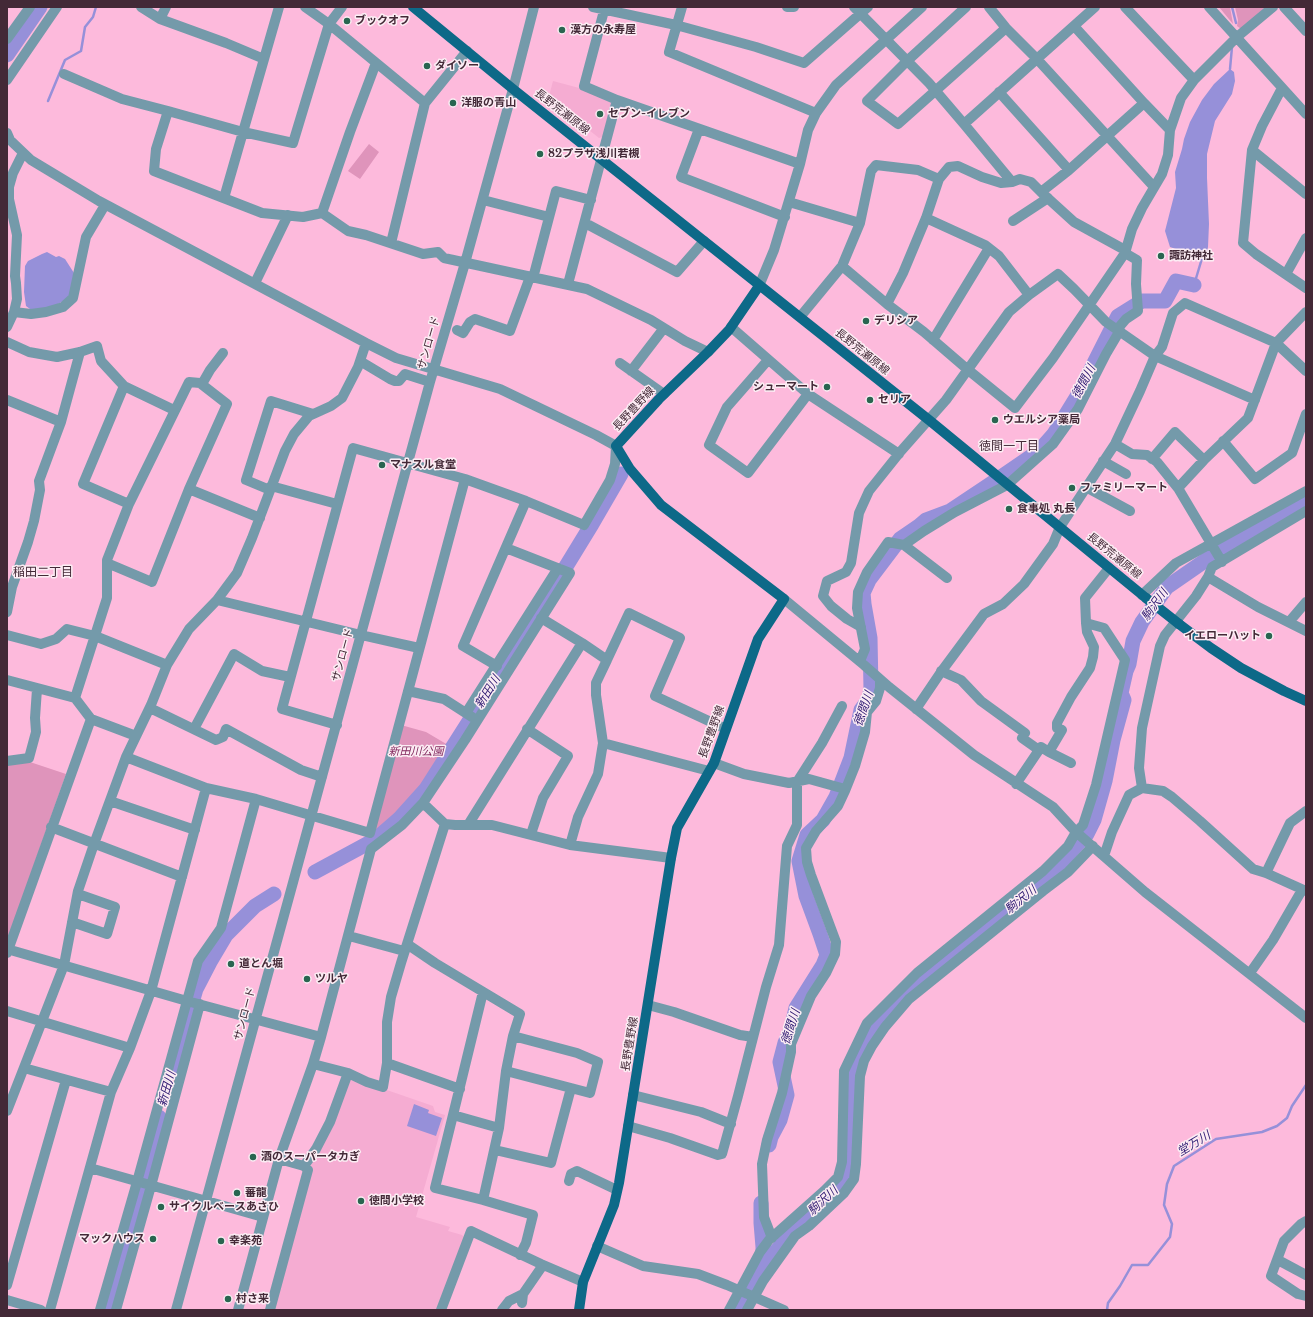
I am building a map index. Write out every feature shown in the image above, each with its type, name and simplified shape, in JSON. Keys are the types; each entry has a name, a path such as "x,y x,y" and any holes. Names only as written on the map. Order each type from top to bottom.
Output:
{"main road":[{"name":"長野荒瀬原線","path":"412,7 759,286 929,420 1179,624 1241,668 1284,692 1306,701"},
{"name":"長野豊野線","path":"579,1310 583,1282 614,1205 677,828 712,767 758,639 784,599 661,505 630,469 616,446 664,394 708,352 731,327 759,286"}],"street":[{"path":"7,39 30,7"},
{"path":"7,80 56,7"},
{"path":"141,7 160,18 264,59"},
{"path":"160,18 166,7"},
{"path":"224,198 279,7"},
{"path":"305,7 329,24 425,103"},
{"path":"64,74 122,99 243,132 293,143 329,24 342,7"},
{"name":"サンロード","path":"176,1310 430,382 483,200 534,7"},
{"path":"594,7 676,25 804,63 861,9 886,40 935,91 964,124 1012,182"},
{"path":"682,7 669,52 816,112"},
{"path":"786,7 794,7"},
{"path":"759,286 774,250 785,217 808,130 816,112 836,85 922,7"},
{"path":"966,7 867,101 898,124 1006,28"},
{"path":"989,7 1006,28 1108,135 1154,187"},
{"path":"964,124 1095,7"},
{"path":"1125,7 1194,80"},
{"path":"1209,7 1306,114"},
{"path":"842,266 1015,408 1053,358 1125,251 1132,229 1162,174 1168,155 1170,130 1181,98 1194,80 1237,37 1273,7"},
{"path":"1284,7 1306,31"},
{"path":"604,8 584,86 617,100 800,164"},
{"path":"1074,26 1170,130"},
{"path":"391,243 425,103 467,51"},
{"path":"322,213 376,63"},
{"path":"1282,88 1262,126 1252,150 1243,243 1256,254 1306,288"},
{"path":"999,92 1069,170"},
{"path":"568,284 617,100"},
{"path":"1013,221 1044,195 1069,170 1144,103"},
{"path":"168,111 156,149 154,171 262,213 303,217 322,213 348,231 366,234 423,254 438,252 444,258 587,289 651,320 708,352"},
{"path":"699,129 681,177 785,217"},
{"path":"7,133 10,140 31,160 105,205 396,358 500,388 616,446 615,464 610,480 584,525 526,501 465,479 353,448 282,709 337,725"},
{"path":"1252,150 1306,194"},
{"path":"7,327 14,312 17,299 16,283 11,278 17,235 9,199 9,187 13,173 23,153"},
{"path":"800,317 842,266 860,223 871,170 876,165 918,170 939,179"},
{"path":"887,304 903,273 926,218 939,179 949,167 958,166 982,177 1001,183 1012,182 1020,179 1031,182 1074,222 1125,251 1137,260 1138,311 1126,319 1120,326 1078,409 1053,444 1006,484 955,512 903,545"},
{"path":"458,330 463,333 470,322 475,319 510,331 532,277 556,191 591,200"},
{"path":"483,200 549,217"},
{"path":"789,202 860,223"},
{"path":"14,312 31,314 46,312 63,307 73,298 86,237 105,205"},
{"path":"255,284 288,215"},
{"path":"926,218 985,245 1000,256 1029,295"},
{"path":"585,223 677,272 704,241"},
{"path":"1286,274 1306,238"},
{"path":"933,340 988,248"},
{"path":"861,627 847,619 831,606 824,596 827,581 846,572 851,562 859,512 869,491 946,400 1009,312 1058,274 1106,322 1155,356 1255,400"},
{"path":"916,709 941,671 984,614 1003,604 1024,584 1053,544 1060,527 1114,444 1155,356 1162,347 1173,313 1185,303 1276,344 1306,370"},
{"path":"1178,488 1204,460 1248,418 1276,344 1306,312"},
{"path":"731,327 808,394 899,454"},
{"path":"631,371 664,328"},
{"path":"7,342 29,352 57,358 97,346 101,361 124,386 174,410"},
{"path":"7,1111 64,966 78,894 94,844 126,757 150,708 167,665 189,629 218,600 237,572 260,518 285,451 294,434 309,416 331,406 342,398 358,367 366,342"},
{"path":"7,612 12,587 34,520 40,490 39,481 55,438 80,352"},
{"path":"202,384 210,370 223,353"},
{"path":"768,360 727,407 709,445 748,472 808,394"},
{"path":"360,361 390,380 399,380 405,374 430,382"},
{"path":"620,363 664,394"},
{"path":"75,698 107,598 107,564 107,560 129,504 188,382 202,384 227,404 189,489 152,582 107,564"},
{"path":"124,386 83,484 129,504"},
{"path":"7,400 60,422"},
{"path":"313,414 270,400 246,480 271,488 337,504"},
{"path":"1224,441 1255,480 1292,453 1306,414"},
{"path":"1152,459 1175,432 1204,460"},
{"path":"1114,444 1132,454 1147,455 1157,462 1178,488 1221,560"},
{"path":"1103,461 1126,474"},
{"path":"126,757 206,788 256,800 370,833 465,479"},
{"path":"1086,486 1130,511"},
{"path":"189,489 260,518"},
{"path":"1144,596 1176,563 1212,545 1306,491"},
{"path":"496,666 463,646 526,501"},
{"path":"1142,788 1139,768 1142,728 1160,646 1165,635 1196,596 1208,577 1212,567 1221,560 1306,511"},
{"path":"862,663 865,649 857,608 858,592 867,572 888,542 903,545 946,578"},
{"path":"472,716 542,618 570,573 506,548"},
{"path":"238,1310 279,1158 313,1064 321,1037 371,849 402,825 422,803 465,740 472,716 496,666 558,568"},
{"path":"1016,784 1062,730 1057,728 1057,723 1071,696 1090,668 1094,646 1087,632 1085,598 1109,568"},
{"path":"1208,577 1258,607 1306,631"},
{"path":"784,599 916,709 974,755 1053,807 1077,833 1145,892 1306,1018"},
{"path":"218,600 419,648"},
{"path":"1289,622 1306,602"},
{"path":"570,845 578,817 598,774 603,743 596,694 596,683 628,614 680,638 655,696 726,729"},
{"path":"542,618 607,660"},
{"path":"729,1310 760,1252 770,1239 838,1177 842,1162 844,1071 867,1023 917,973 1043,871 1068,846 1083,825 1096,785 1125,660 1104,628 1086,623"},
{"path":"7,635 42,644 56,639 68,629 95,636 167,665"},
{"path":"468,825 582,643"},
{"path":"194,729 234,654 262,670 290,677"},
{"path":"941,671 961,680 981,701 1024,733 1022,738 1044,751 1071,763"},
{"path":"770,1239 764,1216 762,1164 767,1140 782,1093 791,1052 791,1044 811,996 826,973 835,954 836,942 811,875 807,862 806,848 816,831 838,806 841,788 855,766 866,732 867,712 876,701 880,688 878,677"},
{"path":"7,680 75,698 91,719 136,736"},
{"path":"7,761 29,758 36,732 35,718 37,688"},
{"path":"408,691 444,699 472,716"},
{"path":"628,1126 670,1138 718,1155 722,1154 766,987 779,945 787,846 797,824 797,782 822,743 842,706"},
{"path":"150,708 216,740 223,737 226,729 301,770 322,777"},
{"path":"91,719 7,951 321,1037"},
{"path":"527,729 568,756 543,798 531,834"},
{"path":"603,743 789,783 809,779 841,788"},
{"path":"50,1310 111,1092 130,1048 151,991 206,788"},
{"path":"1104,856 1112,832 1129,795 1142,788 1163,791 1172,797 1253,869 1266,873 1304,890 1273,940 1250,973"},
{"path":"100,1310 144,1184 194,1003 198,961 221,928 256,800"},
{"path":"110,801 195,830"},
{"path":"422,803 445,824 492,825 570,845 671,858"},
{"path":"1266,873 1290,823 1306,811"},
{"path":"313,1064 348,1073 367,1082 383,1087 388,1063 387,1022 392,998 445,824"},
{"path":"51,827 182,877"},
{"path":"747,1310 763,1281 795,1236 844,1193 854,1179 860,1076 864,1062 872,1046 885,1027 909,999 1068,872 1092,845"},
{"path":"72,922 107,934 115,907 78,894"},
{"path":"349,936 406,948 435,963 520,1014 513,1036 506,1071 499,1128 483,1200"},
{"path":"483,992 435,1188 533,1215 526,1243 520,1254"},
{"path":"116,1310 144,1184 194,1003"},
{"path":"648,1005 674,1012 740,1035 753,1037"},
{"path":"7,1011 130,1048"},
{"path":"506,1071 590,1093 598,1062 577,1052 513,1036"},
{"path":"388,1063 460,1089"},
{"path":"24,1068 111,1092"},
{"path":"304,1166 316,1150 330,1122 348,1073"},
{"path":"7,1285 66,1080"},
{"path":"494,1150 551,1163 571,1088"},
{"path":"633,1095 701,1112 731,1124"},
{"path":"453,1115 499,1128"},
{"path":"270,1310 308,1170 304,1166 279,1158"},
{"path":"90,1168 263,1217"},
{"path":"569,1181 571,1174 577,1172 617,1190"},
{"path":"1306,1221 1284,1241 1271,1276 1298,1294 1306,1296"},
{"path":"440,1310 471,1231 542,1265 583,1282"},
{"path":"597,1246 643,1266 698,1274 784,1310"},
{"path":"1278,1260 1306,1275"},
{"path":"502,1310 509,1301 522,1299 542,1265"},
{"path":"7,1300 41,1310"}],"shaded area":[{"path":"1230,69 1234,72 1235,81 1232,94 1215,121 1207,154 1209,224 1208,247 1205,259 1170,247 1165,231 1176,188 1175,172 1190,122 1202,100 1214,84"},
{"path":"553,81 583,89 610,100 613,105 605,136 599,138 574,118 566,115 548,100"},
{"path":"47,252 56,257 59,256 65,259 74,273 70,295 65,300 49,309 30,309 26,306 24,292 25,266 28,261"},
{"name":"徳間小学校","path":"355,1079 433,1106 435,1112 445,1115 416,1217 450,1227 448,1231 462,1235 466,1239 438,1310 273,1310 311,1166 332,1123 349,1080"},
{"path":"414,1104 429,1110 428,1113 442,1118 436,1136 407,1126"}],"green space":[{"path":"1219,7 1230,7 1233,24"},
{"path":"1235,7 1266,7 1241,29 1237,26 1238,20"},
{"path":"369,144 379,152 360,179 348,171"},
{"name":"新田川公園","path":"401,725 426,732 448,745 424,781 400,812 370,836"},
{"path":"30,762 66,774 7,941 7,765"}],"waterway":[{"path":"7,55 40,7"},
{"path":"48,101 65,60 81,51 85,27 93,17 96,7"},
{"path":"1232,7 1236,23"},
{"path":"1230,69 1232,47"},
{"path":"1194,285 1203,255"},
{"name":"徳間川","path":"769,1145 771,1137 780,1120 787,1095 780,1062 785,1043 791,1030 796,1008 823,965 827,955 806,896 799,861 807,835 823,820 836,797 851,758 861,710 869,699 871,689 870,638 863,593 869,580 900,539 926,520 950,511 1039,451 1054,434 1078,395 1118,316 1142,301 1165,301 1176,281 1194,285"},
{"name":"新田川","path":"315,872 376,839 399,819 426,789 529,627 621,474"},
{"name":"駒沢川","path":"740,1310 773,1255 815,1206 839,1189 849,1163 849,1111 853,1066 869,1037 905,993 991,925 1015,903 1051,876 1087,834 1094,820 1105,781 1113,740 1124,700 1121,693 1126,671 1129,664 1133,641 1142,622 1167,587 1206,560 1306,499"},
{"name":"新田川","path":"172,1071 196,989 210,962 226,935 255,906 274,894"},
{"name":"堂万川","path":"1107,1310 1108,1303 1132,1265 1148,1265 1170,1237 1172,1224 1164,1205 1167,1184 1174,1166 1216,1139 1262,1132 1277,1126 1287,1118 1292,1106 1306,1085"},
{"name":"新田川","path":"109,1310 144,1185 159,1117"},
{"name":"徳間川","path":"761,1203 763,1271"}],"place":[{"name":"ブックオフ","path":"347,21"},
{"name":"漢方の永寿屋","path":"562,30"},
{"name":"ダイソー","path":"427,66"},
{"name":"洋服の青山","path":"453,103"},
{"name":"セブン-イレブン","path":"600,114"},
{"name":"82プラザ浅川若槻","path":"540,154"},
{"name":"諏訪神社","path":"1161,256"},
{"name":"デリシア","path":"866,321"},
{"name":"シューマート","path":"827,387"},
{"name":"セリア","path":"870,400"},
{"name":"ウエルシア薬局","path":"995,420"},
{"name":"マナスル食堂","path":"382,465"},
{"name":"ファミリーマート","path":"1072,488"},
{"name":"食事処 丸長","path":"1009,509"},
{"name":"イエローハット","path":"1269,636"},
{"name":"道とん堀","path":"231,964"},
{"name":"ツルヤ","path":"307,979"},
{"name":"酒のスーパータカぎ","path":"253,1157"},
{"name":"蕃龍","path":"237,1193"},
{"name":"徳間小学校","path":"361,1201"},
{"name":"サイクルベースあさひ","path":"161,1207"},
{"name":"マックハウス","path":"153,1239"},
{"name":"幸楽苑","path":"221,1241"},
{"name":"村さ来","path":"228,1299"}],"district":[{"name":"徳間一丁目","path":"1009,447"},
{"name":"稲田二丁目","path":"43,573"}]}
